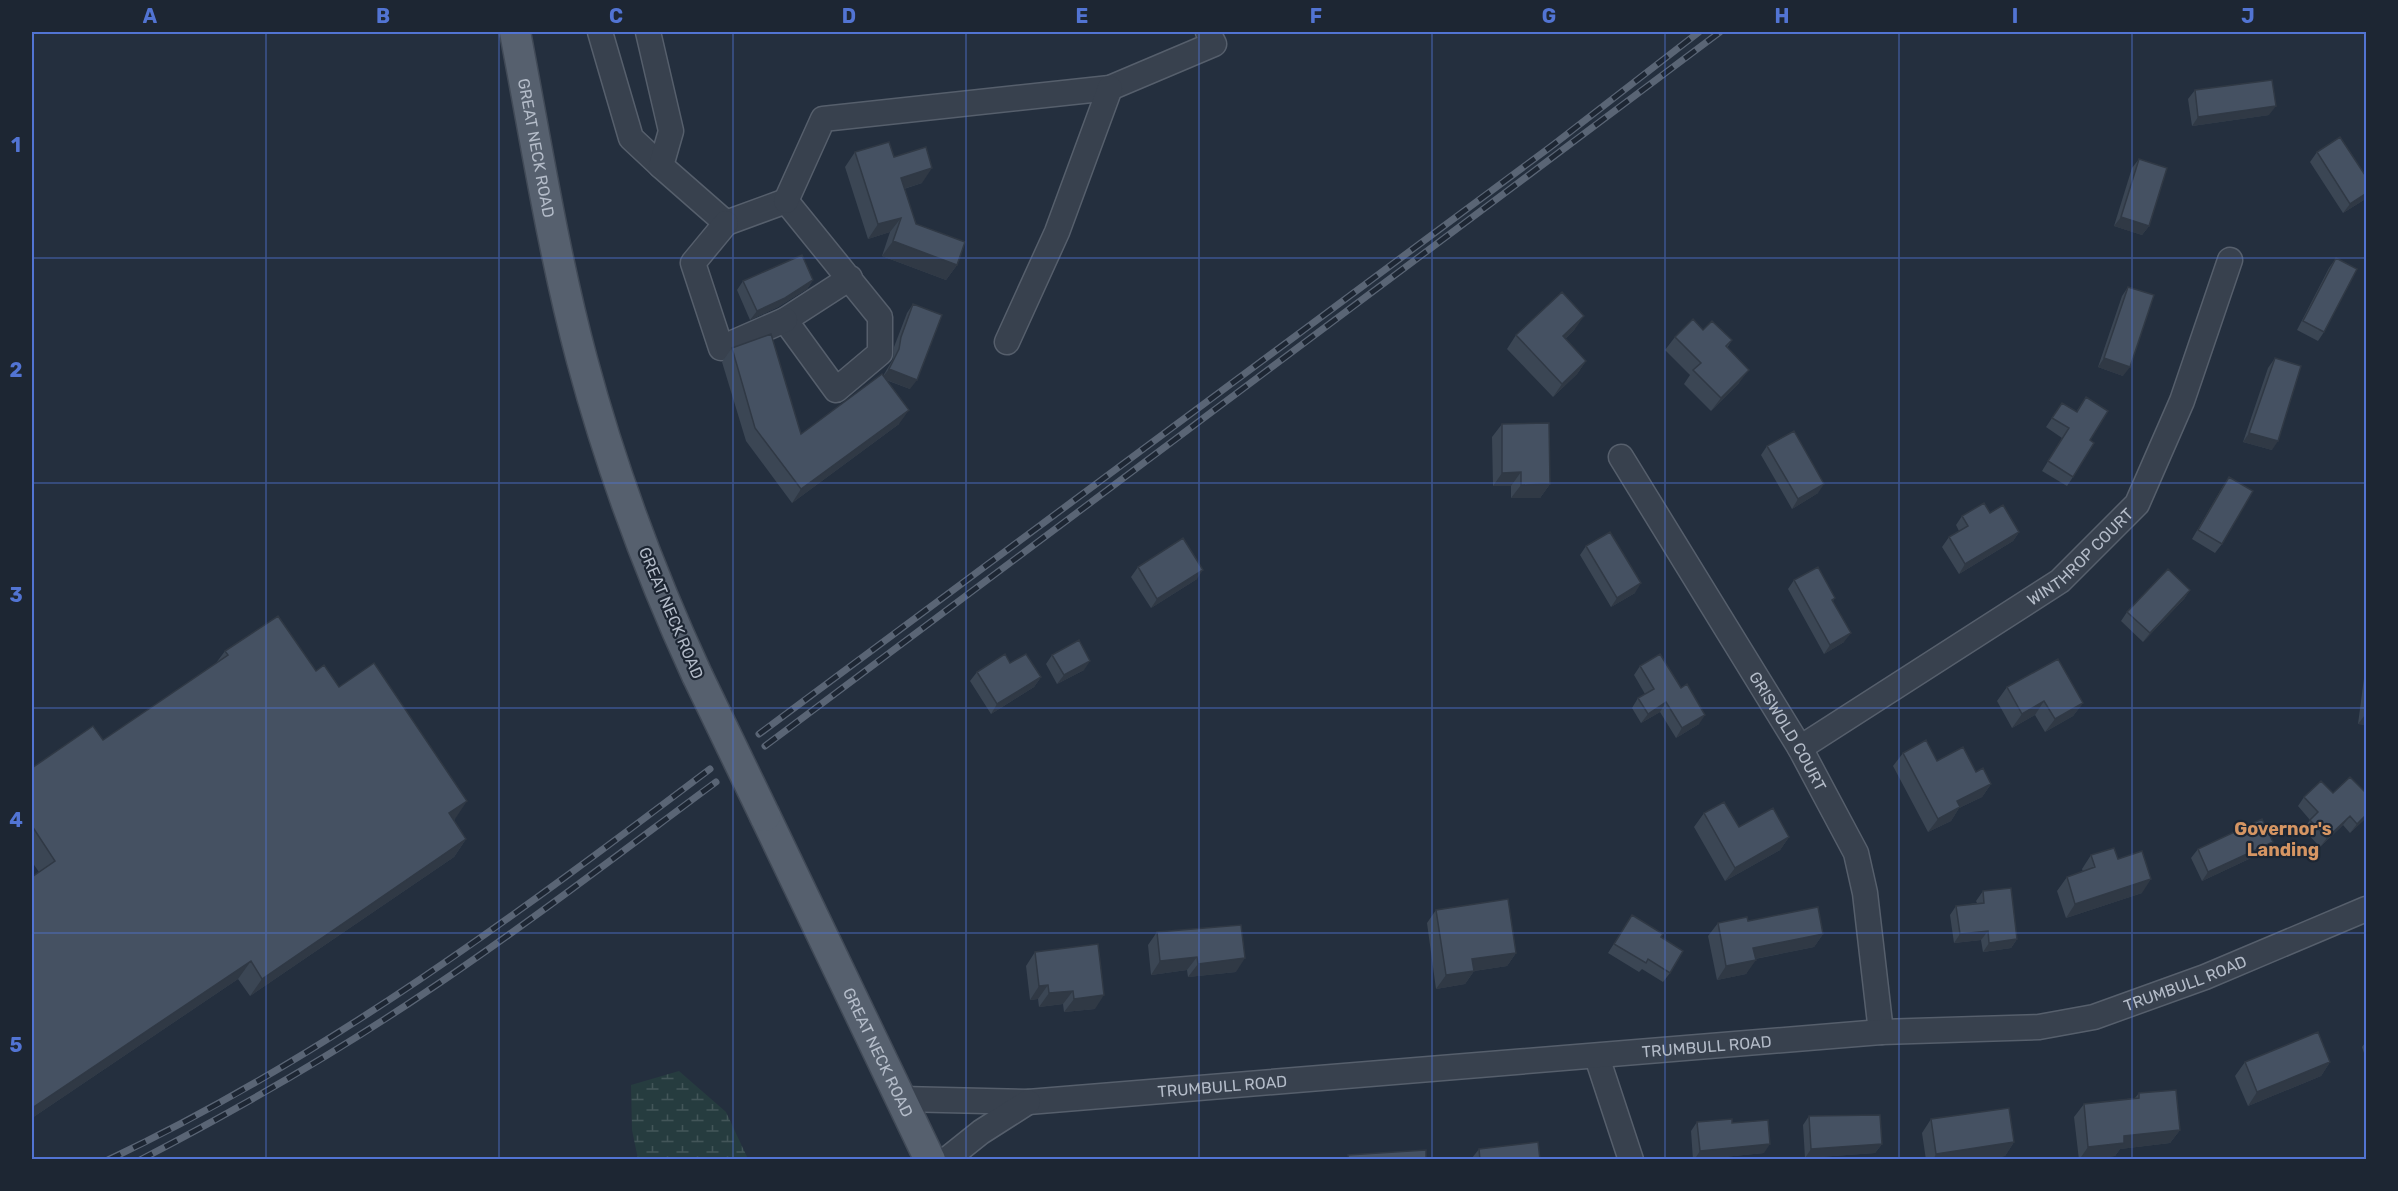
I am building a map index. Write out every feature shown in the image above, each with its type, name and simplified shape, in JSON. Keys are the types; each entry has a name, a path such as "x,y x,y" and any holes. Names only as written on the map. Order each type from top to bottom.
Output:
{"main road":[{"name":"GREAT NECK ROAD","path":"515,32 561,267 582,359 619,485 668,611 697,675 930,1160"}],"street":[{"path":"600,32 631,138 726,223"},
{"path":"648,32 671,131 661,166"},
{"path":"850,278 786,320 722,348 693,263 726,223 786,201 824,119 1110,88 1214,44 1208,32"},
{"path":"1007,342 1057,231 1110,88"},
{"path":"786,201 880,317 880,353 836,390 786,320"},
{"name":"WINTHROP COURT","path":"1800,748 2060,581 2137,504 2182,401 2230,260"},
{"name":"GRISWOLD COURT","path":"1621,457 1800,748 1856,853 1865,893 1881,1032"},
{"name":"TRUMBULL ROAD","path":"901,1099 1028,1102 1881,1032 2039,1027 2094,1017 2205,977 2367,909"},
{"path":"1597,1057 1631,1160"},
{"name":"TRUMBULL ROAD","path":"946,1160 981,1132 1028,1102"}],"green space":[{"path":"679,1071 726,1112 748,1159 638,1159 632,1130 631,1085"}],"building":[{"path":"2272,80 2276,106 2198,117 2195,90"},
{"path":"2340,137 2367,178 2367,193 2350,204 2317,152"},
{"path":"889,142 894,157 926,147 932,168 901,178 916,224 965,242 957,265 893,241 901,218 878,224 855,152"},
{"path":"2139,159 2167,168 2149,226 2121,217"},
{"path":"802,255 813,280 785,298 757,311 743,281"},
{"path":"2336,258 2357,269 2324,332 2303,321"},
{"path":"2128,287 2154,295 2130,367 2104,358"},
{"path":"1562,292 1584,316 1563,336 1586,361 1562,384 1516,335"},
{"path":"913,304 942,315 917,380 889,369 899,349"},
{"path":"1693,319 1703,330 1712,321 1732,340 1726,346 1749,370 1721,398 1693,370 1701,363 1675,337"},
{"path":"771,334 801,434 882,374 909,410 801,489 755,428 732,348"},
{"path":"2275,358 2301,366 2278,441 2249,433"},
{"path":"2086,397 2108,411 2090,440 2094,443 2073,477 2048,461 2069,428 2052,418 2062,403 2077,412"},
{"path":"1549,423 1550,484 1521,485 1521,472 1502,473 1502,424"},
{"path":"1794,431 1824,484 1798,499 1767,446"},
{"path":"2229,477 2253,491 2222,544 2198,530"},
{"path":"1984,503 1990,513 2003,505 2019,532 1965,564 1949,537 1968,526 1962,516"},
{"path":"1610,532 1641,583 1617,598 1586,546"},
{"path":"1183,538 1203,570 1157,599 1138,567"},
{"path":"1818,567 1835,598 1832,600 1851,633 1830,645 1794,580"},
{"path":"2168,569 2190,590 2150,633 2127,612"},
{"path":"278,616 316,671 324,665 339,687 374,663 467,801 449,813 466,839 262,979 251,961 32,1108 32,877 55,861 32,826 32,768 93,726 103,740 228,655 225,651"},
{"path":"1079,640 1090,661 1064,675 1052,655"},
{"path":"1005,654 1010,663 1026,654 1041,677 997,704 977,672"},
{"path":"1660,654 1681,688 1687,684 1705,715 1682,728 1666,702 1648,714 1638,698 1654,689 1640,666"},
{"path":"2058,659 2083,703 2055,719 2044,701 2022,714 2007,687"},
{"path":"1926,740 1937,761 1963,747 1976,772 1983,768 1991,784 1957,801 1960,807 1938,819 1903,753"},
{"path":"2350,777 2367,794 2367,814 2357,824 2350,816 2327,838 2310,820 2318,812 2304,797 2321,781 2333,793"},
{"path":"1724,802 1739,827 1773,808 1789,837 1735,868 1704,813"},
{"path":"2262,819 2273,842 2208,872 2198,849"},
{"path":"2114,848 2118,859 2142,851 2151,879 2075,904 2067,877 2095,867 2091,855"},
{"path":"2011,888 2017,939 1989,943 1988,931 1960,934 1956,906 1984,903 1983,891"},
{"path":"1508,899 1516,953 1472,959 1474,971 1446,975 1436,910"},
{"path":"1818,907 1823,934 1753,948 1756,960 1726,966 1718,923 1747,917 1748,921"},
{"path":"1632,915 1663,934 1661,937 1683,951 1670,973 1648,959 1646,963 1614,944"},
{"path":"1241,925 1245,958 1198,964 1197,957 1160,961 1157,932"},
{"path":"1098,944 1104,995 1074,999 1073,991 1049,993 1048,985 1039,986 1035,952"},
{"path":"2318,1032 2330,1062 2257,1092 2245,1062"},
{"path":"2176,1090 2180,1130 2124,1136 2124,1143 2088,1147 2084,1104 2139,1098 2139,1093"},
{"path":"2009,1108 2014,1142 1936,1154 1931,1119"},
{"path":"1880,1115 1882,1144 1811,1149 1809,1116"},
{"path":"1732,1119 1732,1123 1768,1120 1770,1144 1700,1151 1697,1122"},
{"path":"1538,1142 1540,1160 1480,1160 1479,1149"},
{"path":"1426,1150 1426,1160 1349,1160 1348,1155"}],"railway":[{"path":"759,734 1553,145 1699,32"},
{"path":"765,746 1720,32"},
{"path":"108,1160 189,1120 344,1029 493,929 710,769"},
{"path":"140,1160 285,1080 391,1015 536,915 716,782"}],"district":[{"name":"Governor's Landing","path":"2283,839"}]}
